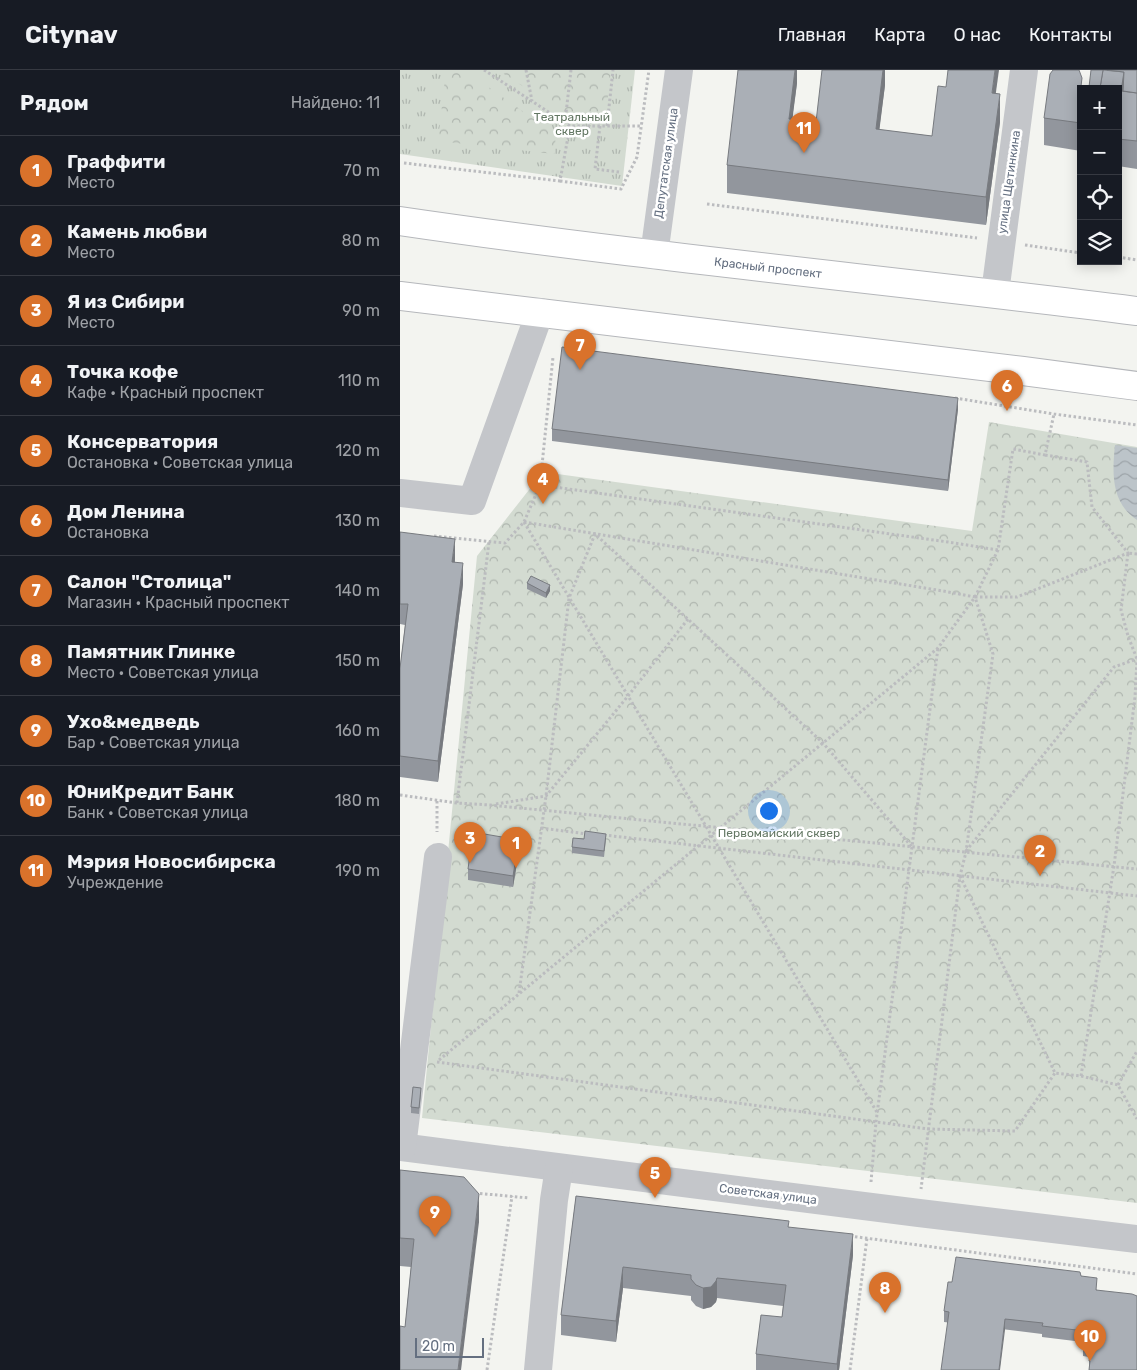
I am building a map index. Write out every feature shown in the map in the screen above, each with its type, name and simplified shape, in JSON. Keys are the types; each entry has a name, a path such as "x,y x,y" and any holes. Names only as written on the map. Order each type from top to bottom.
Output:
{"main road":[{"name":"Красный проспект","path":"400,221 654,256 1137,311"},
{"path":"400,235 490,234"},
{"path":"400,296 1137,386"}],"street":[{"name":"Депутатская улица","path":"654,256 679,70"},
{"name":"улица Щетинкина","path":"995,294 1024,70"},
{"path":"400,493 472,501 540,312"},
{"path":"401,1147 438,857"},
{"name":"Советская улица","path":"401,1147 1137,1239"},
{"path":"538,1370 554,1200 559,1168"}],"path":[{"path":"484,70 570,126 641,126"},
{"path":"526,70 532,101"},
{"path":"565,122 571,70"},
{"path":"607,126 613,70"},
{"path":"404,164 622,189 637,157 649,70"},
{"path":"560,181 570,126"},
{"path":"600,126 595,169 619,172"},
{"path":"707,204 979,239"},
{"path":"1019,244 1077,251"},
{"path":"1122,258 1137,260"},
{"path":"430,536 505,544 524,522 540,485 553,350"},
{"path":"949,397 1137,425"},
{"path":"1046,455 1054,414"},
{"path":"1055,1073 1015,1131 928,1128 876,1122 436,1062 938,648 975,597 998,550 1013,449 1087,462 1092,507 1128,553 1122,610 1128,636 1137,659 1135,697 1114,866 1081,1076"},
{"path":"540,485 998,550"},
{"path":"524,522 943,590 975,597 1017,597 1128,553 1137,554"},
{"path":"524,522 878,1114"},
{"path":"518,994 546,796 569,598 595,534"},
{"path":"595,534 822,743 912,847"},
{"path":"457,803 489,542"},
{"path":"921,1189 960,876 966,852 993,654 975,597"},
{"path":"490,805 546,796 688,619"},
{"path":"871,1182 876,1122 938,648"},
{"path":"966,852 1114,667 1137,659"},
{"path":"400,796 1137,869"},
{"path":"437,801 438,857"},
{"path":"541,828 590,834"},
{"path":"600,835 1137,896"},
{"path":"960,876 1055,1073"},
{"path":"1118,1085 1137,1052"},
{"path":"1055,1073 1081,1076 1118,1085 1137,1119"},
{"path":"474,1193 554,1200"},
{"path":"487,1370 512,1196"},
{"path":"847,1236 1137,1274"},
{"path":"850,1370 867,1238"}],"green space":[{"name":"Театральный сквер","path":"400,70 635,70 622,186 400,154"},
{"path":"446,70 466,71 556,135 554,154 438,141"},
{"path":"498,70 611,70 605,122 571,118"},
{"name":"Первомайский сквер","path":"989,422 1137,447 1137,1203 422,1118 477,556 543,472 972,531"}],"water":[{"path":"1115,445 1137,448 1137,520 1122,505 1115,487"}],"building":[{"path":"738,70 795,70 789,119 816,122 822,70 883,70 876,129 932,136 938,86 946,87 948,70 995,70 992,93 1000,94 986,197 727,165"},
{"path":"1053,70 1079,70 1082,78 1081,85 1077,85 1077,122 1044,118 1050,74"},
{"path":"1091,70 1103,70 1100,85 1089,85"},
{"path":"1103,70 1124,72 1122,85 1100,85"},
{"path":"1107,70 1137,70 1137,93 1123,91 1124,72"},
{"path":"1122,91 1137,93 1137,141 1122,139"},
{"path":"562,347 958,398 948,480 552,429"},
{"path":"400,532 455,539 452,562 463,563 438,761 400,756 400,668 408,604 400,604"},
{"path":"531,576 550,585 546,593 527,583"},
{"path":"585,831 606,834 604,851 572,847 573,838 584,839"},
{"path":"473,832 519,840 513,876 468,869"},
{"path":"413,1087 421,1088 419,1108 411,1107"},
{"path":"400,1170 464,1177 479,1194 458,1370 400,1370 400,1326 405,1327 414,1239 400,1238"},
{"path":"576,1196 789,1221 788,1227 853,1234 837,1364 756,1354 761,1315 782,1317 786,1285 717,1278 711,1287 703,1288 696,1285 691,1279 691,1275 623,1267 616,1321 561,1315"},
{"path":"956,1257 1080,1272 1081,1276 1097,1278 1096,1290 1137,1296 1137,1370 1089,1370 1091,1346 1083,1344 1085,1331 1042,1326 1043,1323 1005,1319 999,1370 941,1370 949,1312 944,1311 948,1282 952,1282"}],"place":[{"name":"Мэрия Новосибирска","path":"804,153"},
{"name":"Салон \"Столица\"","path":"580,370"},
{"name":"Дом Ленина","path":"1007,411"},
{"name":"Точка кофе","path":"543,504"},
{"name":"Я из Сибири","path":"470,863"},
{"name":"Граффити","path":"516,868"},
{"name":"Камень любви","path":"1040,876"},
{"name":"Консерватория","path":"655,1198"},
{"name":"Ухо&медведь","path":"435,1237"},
{"name":"Памятник Глинке","path":"885,1313"},
{"name":"ЮниКредит Банк","path":"1090,1361"}]}
